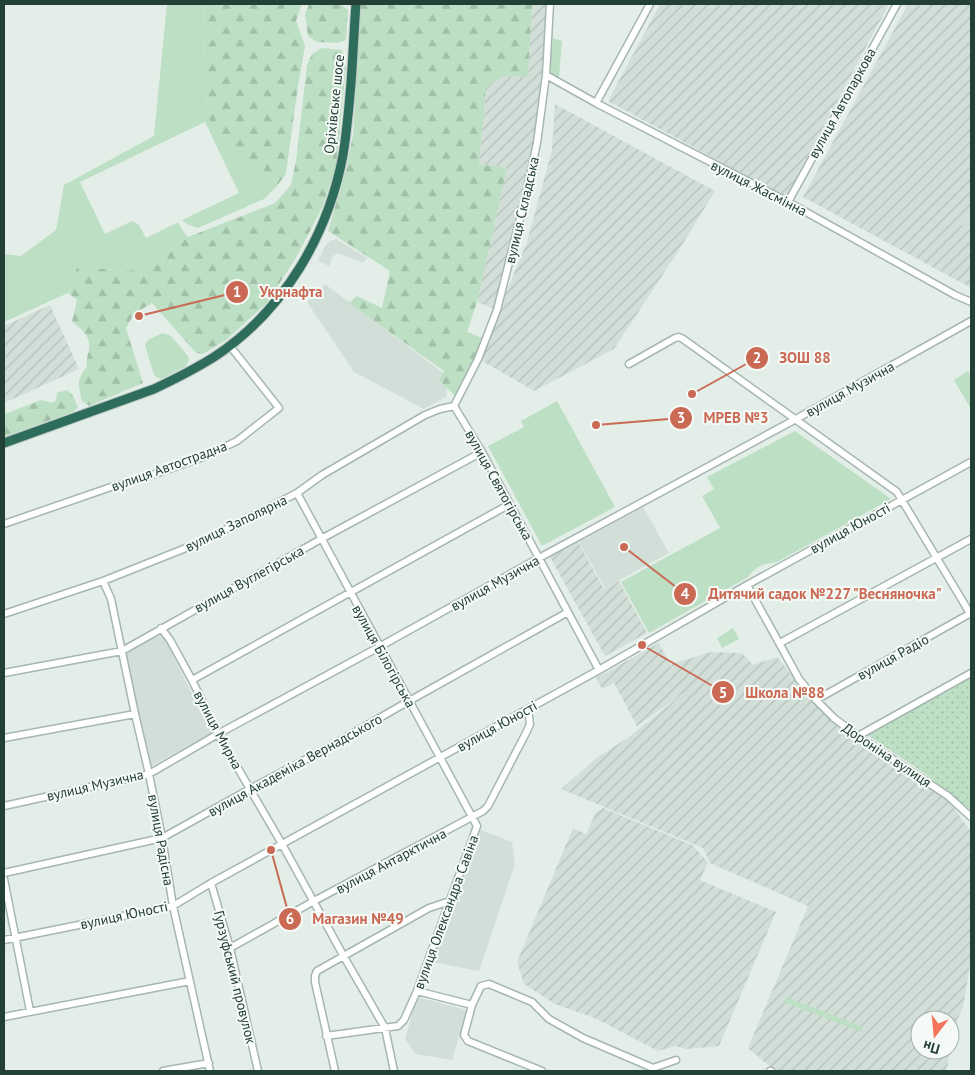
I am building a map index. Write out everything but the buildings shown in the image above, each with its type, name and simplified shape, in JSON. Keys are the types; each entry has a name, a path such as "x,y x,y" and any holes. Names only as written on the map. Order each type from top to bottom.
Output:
{"highway":[{"name":"Оріхівське шосе","path":"4,443 154,389 201,365 230,346 265,314 289,284 319,234 339,174 348,125 356,4"}],"street":[{"name":"вулиця Складська","path":"454,406 478,359 497,310 525,199 537,144 546,75 550,4"},
{"path":"596,102 650,4"},
{"name":"вулиця Автопаркова","path":"788,202 897,4"},
{"name":"вулиця Жасмінна","path":"546,75 788,202 955,295 971,302"},
{"name":"вулиця Музична","path":"4,806 149,774 218,734 796,419 971,321"},
{"path":"629,364 679,337 897,492 971,614"},
{"name":"вулиця Автострадна","path":"4,524 202,457 237,441 280,408 230,346"},
{"name":"вулиця Святогірська","path":"454,406 482,452 599,670"},
{"name":"вулиця Заполярна","path":"4,614 103,581 201,542 297,494 322,475 425,415 454,406"},
{"name":"вулиця Вуглегірська","path":"4,673 122,651 321,539 482,452"},
{"name":"вулиця Юності","path":"4,940 173,906 211,883 599,670 747,584 971,462"},
{"name":"вулиця Білогірська","path":"297,494 473,817"},
{"path":"192,680 510,504"},
{"path":"780,643 971,539"},
{"name":"вулиця Радісна","path":"103,581 111,600 149,774 173,906 210,1071"},
{"name":"Дороніна вулиця","path":"747,584 799,679 816,700 834,718 948,796 971,817"},
{"name":"вулиця Академіка Вернадського","path":"4,873 162,838 329,747 568,612"},
{"name":"вулиця Радіо","path":"816,700 971,614"},
{"name":"вулиця Мирна","path":"161,628 170,640 192,680 218,734 385,1028 394,1071"},
{"path":"858,736 971,673"},
{"name":"вулиця Олександра Савіна","path":"326,1036 398,1026 404,1020 417,991 477,826 473,817 488,806 528,732 530,724 528,709"},
{"path":"4,738 135,714"},
{"name":"вулиця Антарктична","path":"230,948 473,817"},
{"path":"4,879 30,1011"},
{"name":"Гурзуфський провулок","path":"211,883 230,948 258,1071"},
{"path":"335,1071 315,982 316,971 429,908 450,901"},
{"path":"4,1017 190,981"},
{"path":"542,1071 468,1041 464,1034 472,1005 481,986 489,984 532,1002 549,1019 583,1038 653,1068 676,1060"},
{"path":"417,991 472,1005"},
{"path":"163,1071 209,1063"}],"shaded area":[{"path":"532,4 550,4 537,143 497,310 477,302 507,168 479,164 486,86 503,76 528,77"},
{"path":"660,4 889,4 786,197 608,101"},
{"path":"908,4 971,4 971,205 961,225 971,230 971,288 803,197"},
{"path":"555,104 715,191 614,349 534,391 479,359 527,242 552,150"},
{"path":"971,205 971,230 960,225"},
{"path":"336,239 367,258 363,263 338,253 333,256 329,266 318,261 325,246 330,241"},
{"path":"325,284 442,372 447,391 446,397 424,409 354,372 307,302"},
{"path":"50,305 79,369 4,403 4,326"},
{"path":"643,507 669,553 605,588 579,542"},
{"path":"578,542 604,589 619,581 647,633 605,656 550,557"},
{"path":"162,634 212,733 151,766 124,654"},
{"path":"659,643 674,671 671,664 711,652 742,653 753,665 777,657 813,702 832,720 948,800 971,832 971,960 963,1006 960,1014 960,1010 910,1010 910,1060 949,1060 946,1071 775,1071 748,1048 808,906 710,863 703,848 561,789 598,757 629,737 685,692 637,726 614,683 602,689 596,678"},
{"path":"603,808 692,845 708,862 700,880 776,912 719,1046 686,1049 676,1046 658,1051 597,1019 555,1004 524,984 517,962 573,828 586,834 596,812"},
{"path":"481,830 512,842 515,864 479,971 432,962"},
{"path":"417,997 467,1010 452,1060 416,1054 405,1039"}],"green space":[{"path":"167,4 203,4 207,115 278,185 264,199 198,228 182,220 239,193 205,122 80,182 105,234 132,221 139,225 146,238 178,222 188,237 171,250 130,271 77,267 68,293 4,322 4,254 21,256 56,230 64,185 154,136"},
{"path":"203,4 302,4 296,21 305,46 286,173 278,185 257,163 235,166 207,115"},
{"path":"309,4 342,5 348,10 346,40 338,43 317,42 308,36 305,15"},
{"path":"361,4 532,4 528,77 503,76 486,87 479,164 507,168 477,302 467,332 485,339 458,399 439,380 444,371 349,303 357,296 382,308 390,271 328,231 346,170 353,135"},
{"path":"553,38 562,41 559,78 550,73"},
{"path":"322,48 342,50 346,67 336,167 323,206 296,258 266,304 226,340 203,354 196,353 152,303 134,314 126,328 143,383 89,406 82,401 79,383 87,366 89,344 85,333 72,321 77,300 68,293 77,267 130,271 171,250 188,237 275,203 291,185 296,161 307,65 312,54"},
{"path":"162,333 170,335 188,356 189,360 186,366 161,379 154,375 145,345 148,340"},
{"path":"968,371 971,376 971,409 954,380"},
{"path":"67,390 72,394 78,407 73,412 4,437 5,414 41,400 53,403 56,400 57,393"},
{"path":"557,401 615,507 542,546 488,446 524,427 521,421"},
{"path":"795,431 891,499 777,562 757,568 748,577 649,633 621,582 720,528 702,496 714,489 707,477"},
{"path":"733,628 739,639 722,648 717,638"},
{"path":"971,676 971,810 924,773 866,734"},
{"path":"786,997 863,1027 862,1032 784,1002"}],"place":[{"name":"Укрнафта","path":"139,316"},
{"name":"ЗОШ 88","path":"692,394"},
{"name":"МРЕВ №3","path":"596,425"},
{"name":"Дитячий садок №227 \"Весняночка\"","path":"624,547"},
{"name":"Школа №88","path":"642,645"},
{"name":"Магазин №49","path":"271,850"}]}
